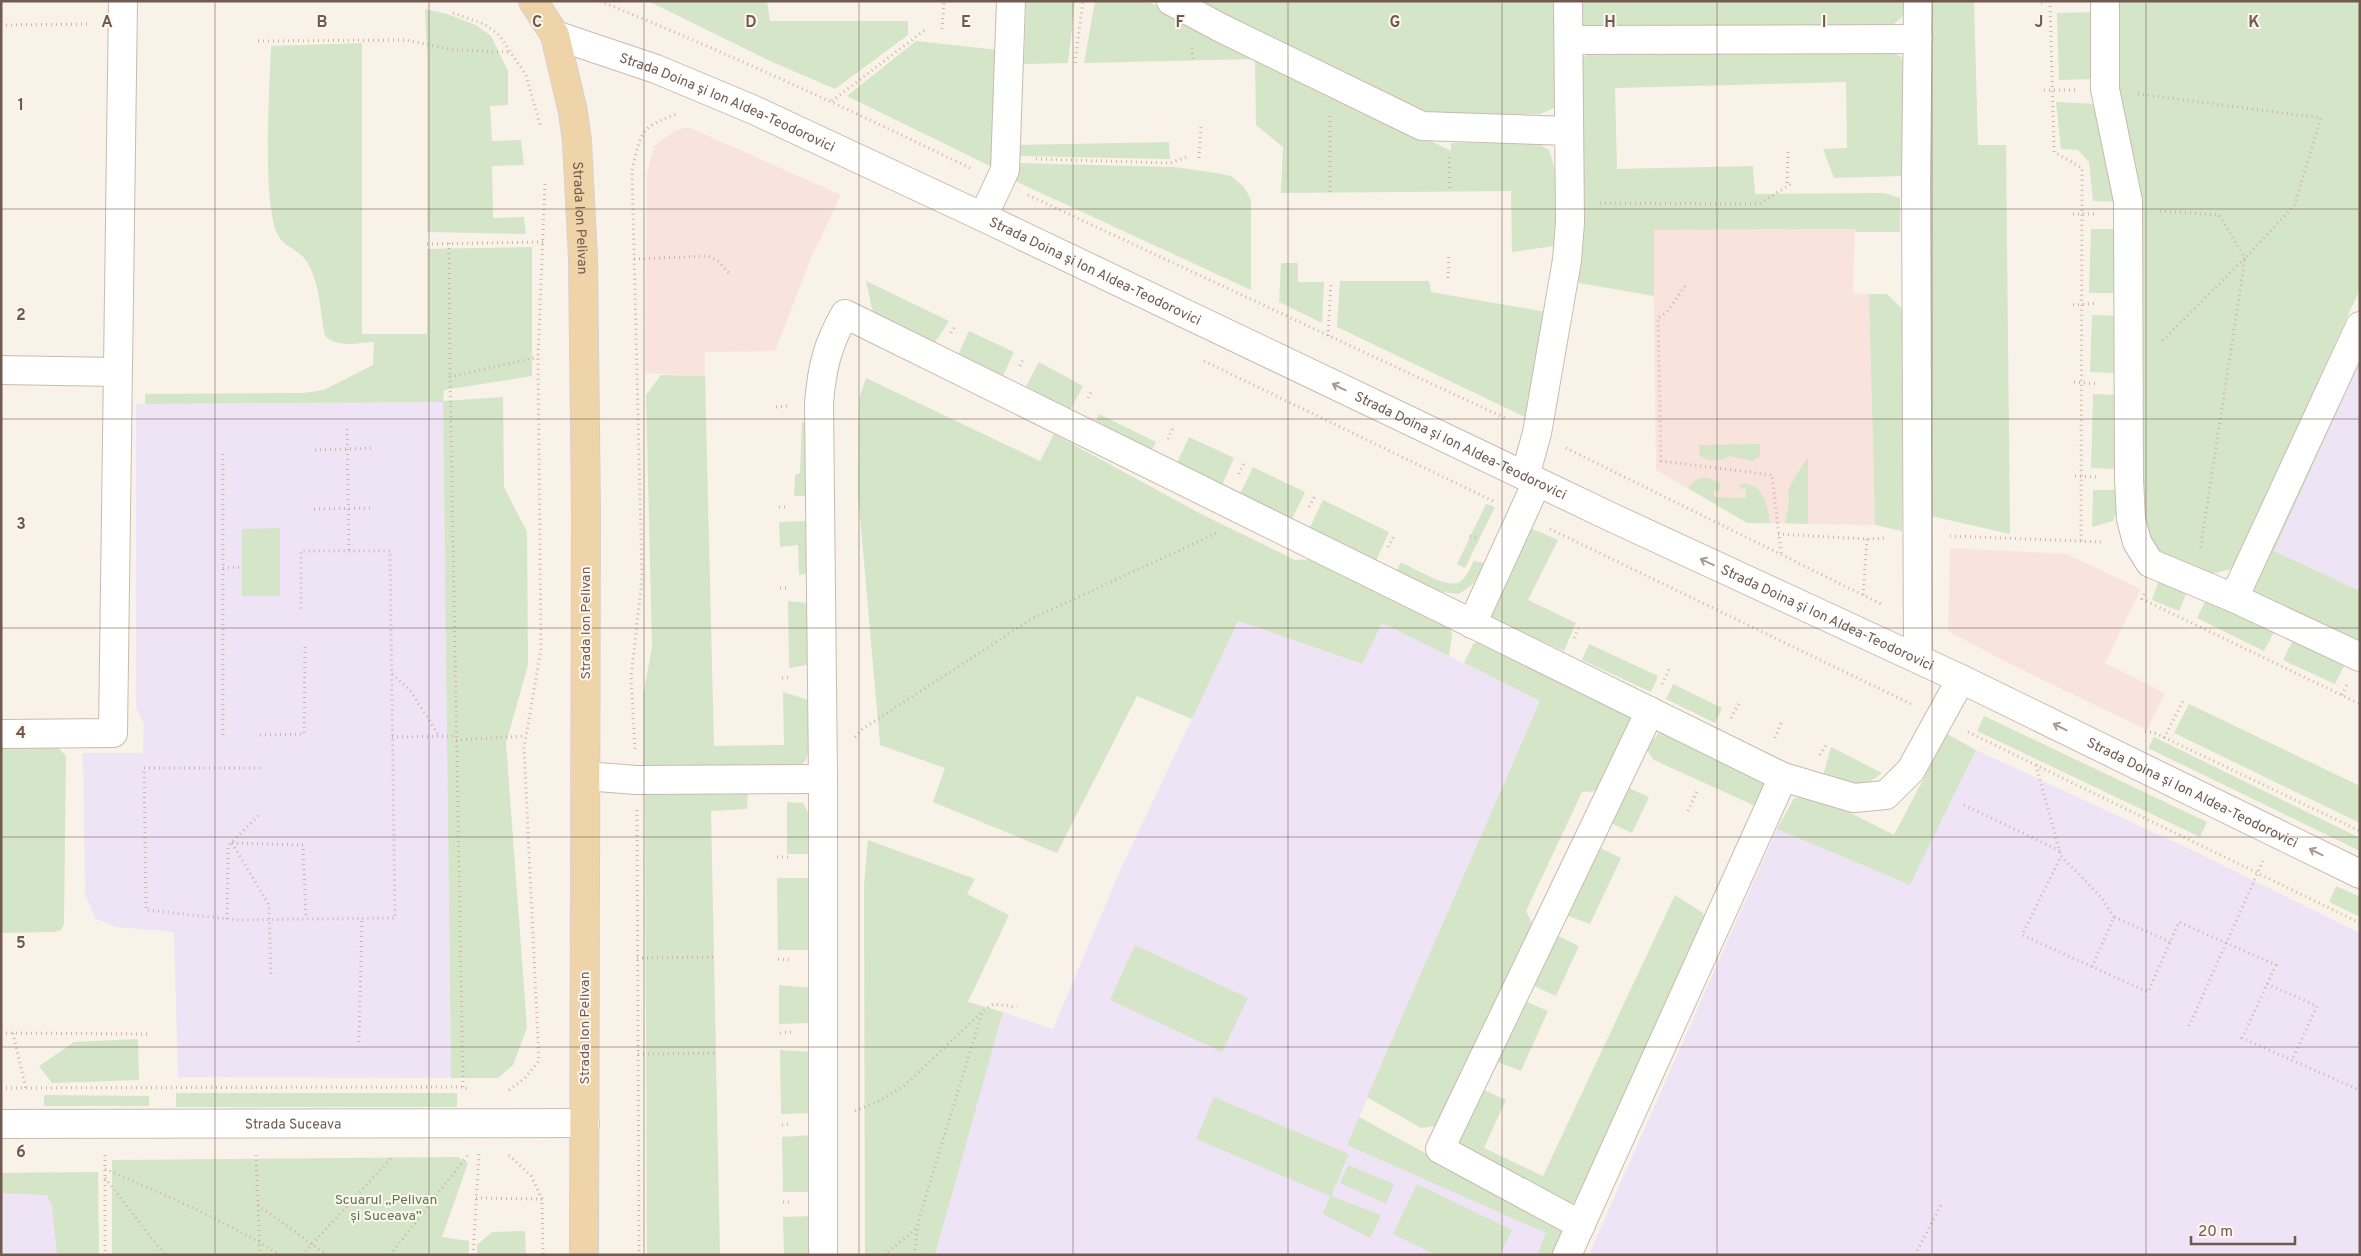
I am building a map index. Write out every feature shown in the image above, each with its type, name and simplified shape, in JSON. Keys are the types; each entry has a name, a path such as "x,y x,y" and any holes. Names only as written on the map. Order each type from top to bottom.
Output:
{"main road":[{"name":"Strada Ion Pelivan","path":"533,1 555,36 576,134 583,251 586,513 584,1255"}],"street":[{"path":"983,217 1002,170 1011,1"},
{"path":"1171,1 1422,126 1569,131"},
{"path":"1472,624 1531,479 1537,433 1567,260 1570,203 1568,1"},
{"path":"1918,1 1916,184 1918,658"},
{"path":"2106,1 2105,89 2128,201 2129,487 2131,519 2137,542 2150,563 2234,598 2360,657"},
{"path":"1,734 113,733 122,13"},
{"name":"Strada Doina și Ion Aldea-Teodorovici","path":"555,36 656,69 746,106 1531,479 1816,613 1918,658 2360,874"},
{"path":"1569,40 1918,39"},
{"path":"823,1255 823,779 819,403 822,367 831,338 845,314 1783,777 1854,798 1886,795 1911,770 1961,679"},
{"path":"2234,598 2360,326"},
{"path":"1,370 117,372"},
{"path":"1581,1225 1440,1149 1650,711"},
{"path":"585,776 636,780 823,779"},
{"path":"1567,1255 1783,777"},
{"name":"Strada Suceava","path":"1,1124 585,1123"}],"path":[{"path":"600,1 717,49 832,101 1002,170 1328,336 1537,433 1918,622"},
{"path":"942,29 944,1"},
{"path":"1075,63 1083,1"},
{"path":"2041,2 2048,1 2054,152 2082,168 2081,542"},
{"path":"1,25 122,13"},
{"path":"453,13 484,24 499,35 526,75 541,126"},
{"path":"832,101 926,29"},
{"path":"258,41 405,40 456,50 511,52"},
{"path":"1330,81 1330,192"},
{"path":"2105,89 2321,118 2294,206 2129,374"},
{"path":"2044,90 2053,90"},
{"path":"1199,158 1201,126"},
{"path":"639,1255 636,780 631,678 642,578 632,170 641,133"},
{"path":"1570,203 1759,204 1789,183 1788,150"},
{"path":"1002,170 1170,163 1187,157"},
{"path":"506,1092 524,1079 539,1061 525,758 526,736 541,649 538,357 544,178"},
{"path":"2128,215 2142,210 2219,215 2245,258 2196,581"},
{"path":"2072,214 2082,214"},
{"path":"427,244 543,242"},
{"path":"449,243 463,1087"},
{"path":"1448,253 1448,278"},
{"path":"634,259 708,256 718,261 729,274"},
{"path":"1328,336 1331,282"},
{"path":"1685,286 1667,312 1658,318 1661,461 1772,475 1781,554"},
{"path":"2074,305 2082,304"},
{"path":"450,377 538,357"},
{"path":"2074,382 2082,383"},
{"path":"347,429 348,552"},
{"path":"315,450 372,448"},
{"path":"223,454 223,735"},
{"path":"2075,476 2082,476"},
{"path":"314,508 373,508"},
{"path":"823,779 861,730 1032,618 1213,534 1265,522"},
{"path":"1778,534 1867,539 1917,534 2081,542 2137,542"},
{"path":"1863,595 1867,539"},
{"path":"260,768 144,768 146,910 227,919 395,918 390,551 301,551 301,610"},
{"path":"2157,566 2142,599 2360,704"},
{"path":"223,568 242,567"},
{"path":"1764,641 1767,635"},
{"path":"260,735 304,734 304,644"},
{"path":"392,674 410,688 440,737"},
{"path":"2164,738 2183,701"},
{"path":"2138,730 2154,733 2360,831"},
{"path":"392,737 526,736"},
{"path":"2036,765 2060,854 2022,935 2148,992 2179,922 2276,965 2242,1038 2357,1089"},
{"path":"1688,811 1697,791"},
{"path":"1964,805 2060,854 2102,897 2114,917 2170,942"},
{"path":"227,919 228,846 261,812"},
{"path":"2189,1026 2276,833"},
{"path":"232,843 303,845 306,919"},
{"path":"232,843 269,905 271,977"},
{"path":"2092,967 2114,917"},
{"path":"359,1042 362,918"},
{"path":"637,958 714,958"},
{"path":"2267,984 2317,1006 2292,1060"},
{"path":"823,1123 879,1101 904,1086 983,1010 994,1004 1017,1007"},
{"path":"914,1255 917,1228 950,1113 983,1010"},
{"path":"1,1033 149,1034"},
{"path":"13,1033 34,1124"},
{"path":"638,1054 716,1053"},
{"path":"1,1088 463,1087 476,1094"},
{"path":"302,1255 398,1150"},
{"path":"255,1151 260,1255"},
{"path":"462,1151 487,1152"},
{"path":"390,1255 471,1151"},
{"path":"473,1255 480,1151"},
{"path":"105,1152 105,1255"},
{"path":"502,1154 509,1155 531,1176 542,1199 542,1255"},
{"path":"105,1169 198,1211 259,1242 280,1255"},
{"path":"105,1178 165,1255"},
{"path":"476,1198 542,1199"},
{"path":"258,1205 327,1255"},
{"path":"1915,1255 1941,1205"},
{"path":"884,1255 917,1228"}],"shaded area":[{"path":"688,127 841,195 812,256 775,351 705,352 705,376 645,373 647,173 654,146 675,131"},
{"path":"1855,229 1853,293 1869,294 1875,525 1747,523 1656,470 1653,230"},
{"path":"2360,361 2360,591 2274,551"},
{"path":"443,402 451,1078 178,1077 174,932 116,927 95,918 85,894 83,753 143,753 144,724 136,708 136,404"},
{"path":"1950,548 2067,554 2141,589 2105,663 2165,693 2147,730 2012,665 1948,631"},
{"path":"1238,621 1361,664 1382,623 1540,701 1347,1145 1547,1233 1537,1255 935,1255 1003,1012 1053,1029 1119,873"},
{"path":"1976,750 2192,850 2360,933 2360,1255 1598,1255 1590,1252 1777,829 1910,885"},
{"path":"92,1172 92,1255 1,1255 1,1173"}],"green space":[{"path":"648,1 767,1 770,21 908,21 908,35 835,89 770,61"},
{"path":"1026,1 1075,1 1068,63 1024,64"},
{"path":"1095,1 1147,1 1281,63 1343,98 1451,151 1451,143 1535,142 1549,150 1555,172 1559,211 1555,246 1512,252 1511,191 1281,193 1283,147 1256,125 1255,59 1084,63"},
{"path":"1190,1 1551,1 1556,4 1557,103 1554,108 1540,114 1422,117"},
{"path":"1576,1 1903,1 1903,16 1893,25 1880,30 1579,29"},
{"path":"1931,1 1974,1 1978,145 2006,145 2010,534 1931,516"},
{"path":"2112,1 2360,1 2360,289 2232,569 2203,576 2165,562 2145,533 2112,96"},
{"path":"425,9 447,14 476,25 491,36 508,71 508,105 490,106 492,141 521,140 524,165 492,166 493,218 524,217 526,234 427,232 427,54"},
{"path":"2094,12 2095,79 2059,80 2057,13"},
{"path":"916,41 998,50 994,168 847,96"},
{"path":"362,43 362,334 427,334 427,249 532,247 532,376 444,390 443,401 503,397 504,487 527,532 528,665 506,743 527,1028 513,1065 498,1078 451,1078 443,402 145,404 145,394 303,393 324,390 373,365 374,342 342,343 330,340 325,336 317,286 310,267 302,256 281,240 273,222 268,174 271,46"},
{"path":"1884,48 1900,56 1907,67 1905,176 1834,178 1823,149 1847,148 1846,82 1615,88 1617,169 1753,166 1755,194 1884,193 1900,198 1900,232 1856,232 1855,229 1654,230 1654,296 1579,283 1577,73 1578,62 1592,51"},
{"path":"2056,102 2097,104 2120,202 2093,201 2089,162 2078,150 2061,149"},
{"path":"1169,142 1170,159 1014,156 1014,145"},
{"path":"1015,163 1174,167 1231,176 1244,187 1251,200 1251,290 1013,180"},
{"path":"2091,229 2121,229 2119,293 2089,293"},
{"path":"1281,263 1298,263 1298,282 1324,282 1322,323 1279,302"},
{"path":"866,281 949,321 932,347 874,317"},
{"path":"1340,281 1429,281 1431,292 1546,312 1531,420 1337,327"},
{"path":"1869,294 1887,294 1903,310 1902,531 1875,525"},
{"path":"2092,315 2120,316 2118,373 2090,372"},
{"path":"969,331 1014,352 1001,380 956,359"},
{"path":"2360,356 2360,361 2274,551 2360,591 2360,644 2253,593 2248,583"},
{"path":"1039,362 1083,386 1068,414 1024,390"},
{"path":"661,375 705,376 714,746 784,745 783,692 809,700 808,752 806,760 799,767 643,770 643,695 652,647 646,395"},
{"path":"866,378 1040,461 1054,434 1201,514 1295,560 1314,559 1448,621 1452,634 1449,656 1382,623 1362,664 1238,621 1192,719 1137,696 1057,853 933,802 945,768 880,745 858,493 859,399"},
{"path":"2093,394 2119,395 2117,469 2091,468"},
{"path":"1099,414 1156,442 1150,453 1094,426"},
{"path":"802,422 809,424 809,496 794,496 795,475 800,473"},
{"path":"1189,437 1234,458 1222,485 1177,463"},
{"path":"1760,444 1760,456 1752,461 1729,456 1718,460 1711,460 1700,456 1699,445"},
{"path":"1808,457 1808,524 1785,523 1789,502 1788,491"},
{"path":"1253,467 1305,492 1291,521 1239,496"},
{"path":"1700,478 1709,478 1721,484 1719,491 1714,490 1714,497 1746,498 1746,489 1742,489 1739,484 1754,486 1759,490 1765,501 1770,523 1747,523 1688,488"},
{"path":"2093,490 2117,490 2116,514 2113,521 2092,527"},
{"path":"1323,500 1389,532 1375,563 1308,531"},
{"path":"1486,504 1495,507 1465,568 1457,564"},
{"path":"807,521 809,573 799,575 798,545 780,547 779,522"},
{"path":"280,528 280,596 242,596 242,529"},
{"path":"1530,528 1558,540 1528,600 1576,623 1564,651 1486,617"},
{"path":"1474,561 1485,563 1472,585 1459,594 1441,592 1396,572 1401,562 1437,580 1457,583 1465,577"},
{"path":"2159,580 2189,587 2179,611 2152,600"},
{"path":"2207,598 2275,630 2264,651 2197,618"},
{"path":"788,601 808,603 807,665 789,668"},
{"path":"1488,638 1638,717 1601,791 1582,792 1526,911 1536,932 1440,1121 1435,1126 1421,1128 1367,1097 1540,701 1464,663 1473,644"},
{"path":"2294,638 2346,662 2335,684 2283,660"},
{"path":"1589,644 1658,676 1651,692 1582,660"},
{"path":"1673,684 1722,708 1715,723 1666,699"},
{"path":"2189,704 2360,786 2360,823 2174,733"},
{"path":"1984,716 2207,822 2200,837 1977,731"},
{"path":"1660,731 1757,768 1765,788 1760,802 1753,805 1654,760 1646,749"},
{"path":"1947,734 1976,750 1910,885 1777,829 1794,798 1819,797 1894,835"},
{"path":"2154,737 2360,838 2360,851 2148,748"},
{"path":"1,743 54,743 66,756 64,924 61,930 54,932 1,933"},
{"path":"1831,747 1882,773 1867,783 1860,785 1848,784 1823,776"},
{"path":"1627,787 1649,797 1632,833 1611,823"},
{"path":"645,793 748,793 747,809 711,811 720,1255 647,1255"},
{"path":"787,802 803,803 810,816 810,854 787,854"},
{"path":"868,840 975,879 967,894 1009,915 968,1002 1003,1012 935,1255 865,1255 864,884"},
{"path":"1598,847 1621,858 1590,924 1566,915"},
{"path":"777,878 812,878 811,950 778,950"},
{"path":"2336,886 2360,897 2360,917 2329,902"},
{"path":"1675,895 1703,913 1705,923 1581,1198 1568,1206 1458,1148 1459,1135 1479,1091 1484,1090 1506,1100 1484,1148 1543,1176"},
{"path":"1556,935 1579,946 1556,996 1532,985"},
{"path":"1135,945 1248,998 1222,1052 1110,1000"},
{"path":"779,985 812,988 812,1023 779,1024"},
{"path":"1525,1001 1548,1011 1521,1071 1495,1061"},
{"path":"138,1039 139,1080 52,1083 39,1066 74,1042"},
{"path":"780,1050 812,1052 812,1113 781,1114"},
{"path":"176,1093 457,1093 457,1107 176,1107"},
{"path":"44,1095 149,1096 149,1106 44,1106"},
{"path":"1214,1097 1349,1154 1331,1196 1381,1215 1370,1238 1323,1214 1330,1196 1196,1139"},
{"path":"1359,1117 1568,1231 1558,1255 1537,1255 1546,1233 1347,1145"},
{"path":"812,1135 814,1192 783,1192 782,1137"},
{"name":"Scuarul „Pelivan și Suceava”","path":"458,1157 468,1163 442,1237 469,1241 469,1255 112,1255 112,1160"},
{"path":"1348,1165 1394,1184 1386,1204 1340,1183"},
{"path":"98,1172 99,1255 57,1255 52,1205 47,1195 1,1193 1,1173"},
{"path":"1417,1184 1512,1230 1500,1255 1436,1255 1393,1234"},
{"path":"813,1216 812,1255 784,1255 783,1217"},
{"path":"525,1231 526,1255 477,1255 477,1245 492,1232"}]}
